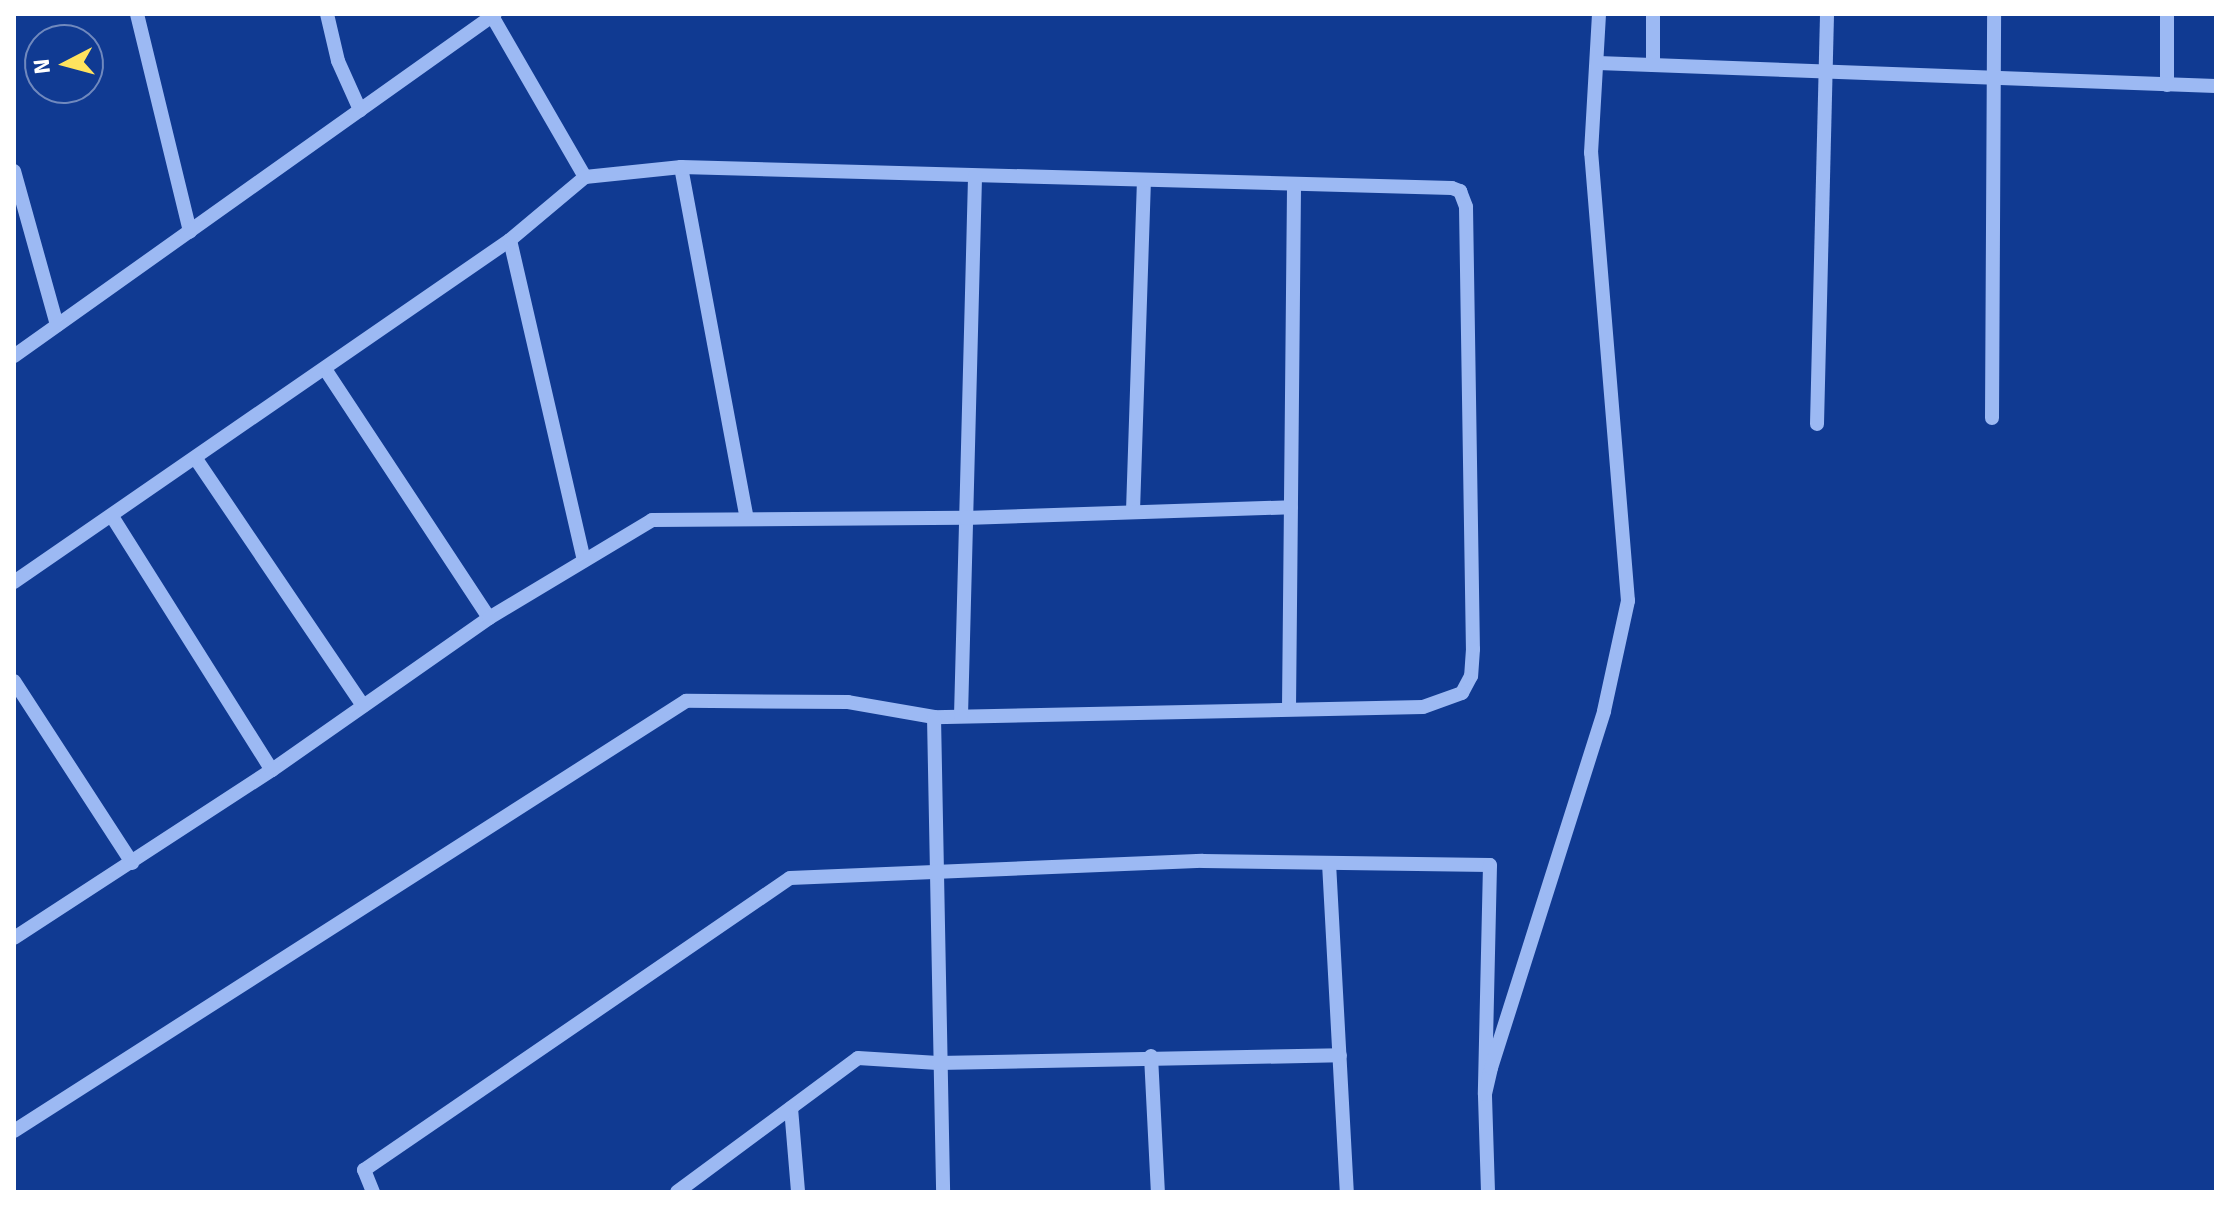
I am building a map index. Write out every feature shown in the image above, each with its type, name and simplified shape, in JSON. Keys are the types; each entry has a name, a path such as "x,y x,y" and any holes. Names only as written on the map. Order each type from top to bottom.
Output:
{"street":[{"path":"137,14 190,232"},
{"path":"327,14 338,61 360,110"},
{"path":"1485,1094 1604,711 1628,601 1591,153 1599,14"},
{"path":"1653,14 1653,65"},
{"path":"1817,424 1827,14"},
{"path":"1992,418 1994,14"},
{"path":"2167,14 2167,85"},
{"path":"14,356 493,15 585,177"},
{"path":"1598,63 2216,86"},
{"path":"681,167 747,518"},
{"path":"14,582 113,518 510,240 585,177 681,167 1452,188 1464,197 1473,649 1471,676 1462,693 1423,707 934,717 848,702 686,701 14,1131"},
{"path":"14,171 57,325"},
{"path":"961,716 975,176"},
{"path":"1133,511 1144,181"},
{"path":"1289,709 1294,185"},
{"path":"510,240 584,561"},
{"path":"325,369 489,618"},
{"path":"196,459 363,706"},
{"path":"14,938 272,770 489,618 652,520 965,518 1291,507"},
{"path":"113,518 272,770"},
{"path":"14,681 132,863"},
{"path":"934,717 938,1063 943,1192"},
{"path":"373,1192 364,1170 790,878 936,868 1203,861 1490,865 1485,1094 1488,1192"},
{"path":"1329,863 1347,1192"},
{"path":"677,1192 858,1058 938,1063 1151,1056 1340,1055"},
{"path":"1151,1056 1158,1192"},
{"path":"791,1108 798,1192"}]}
